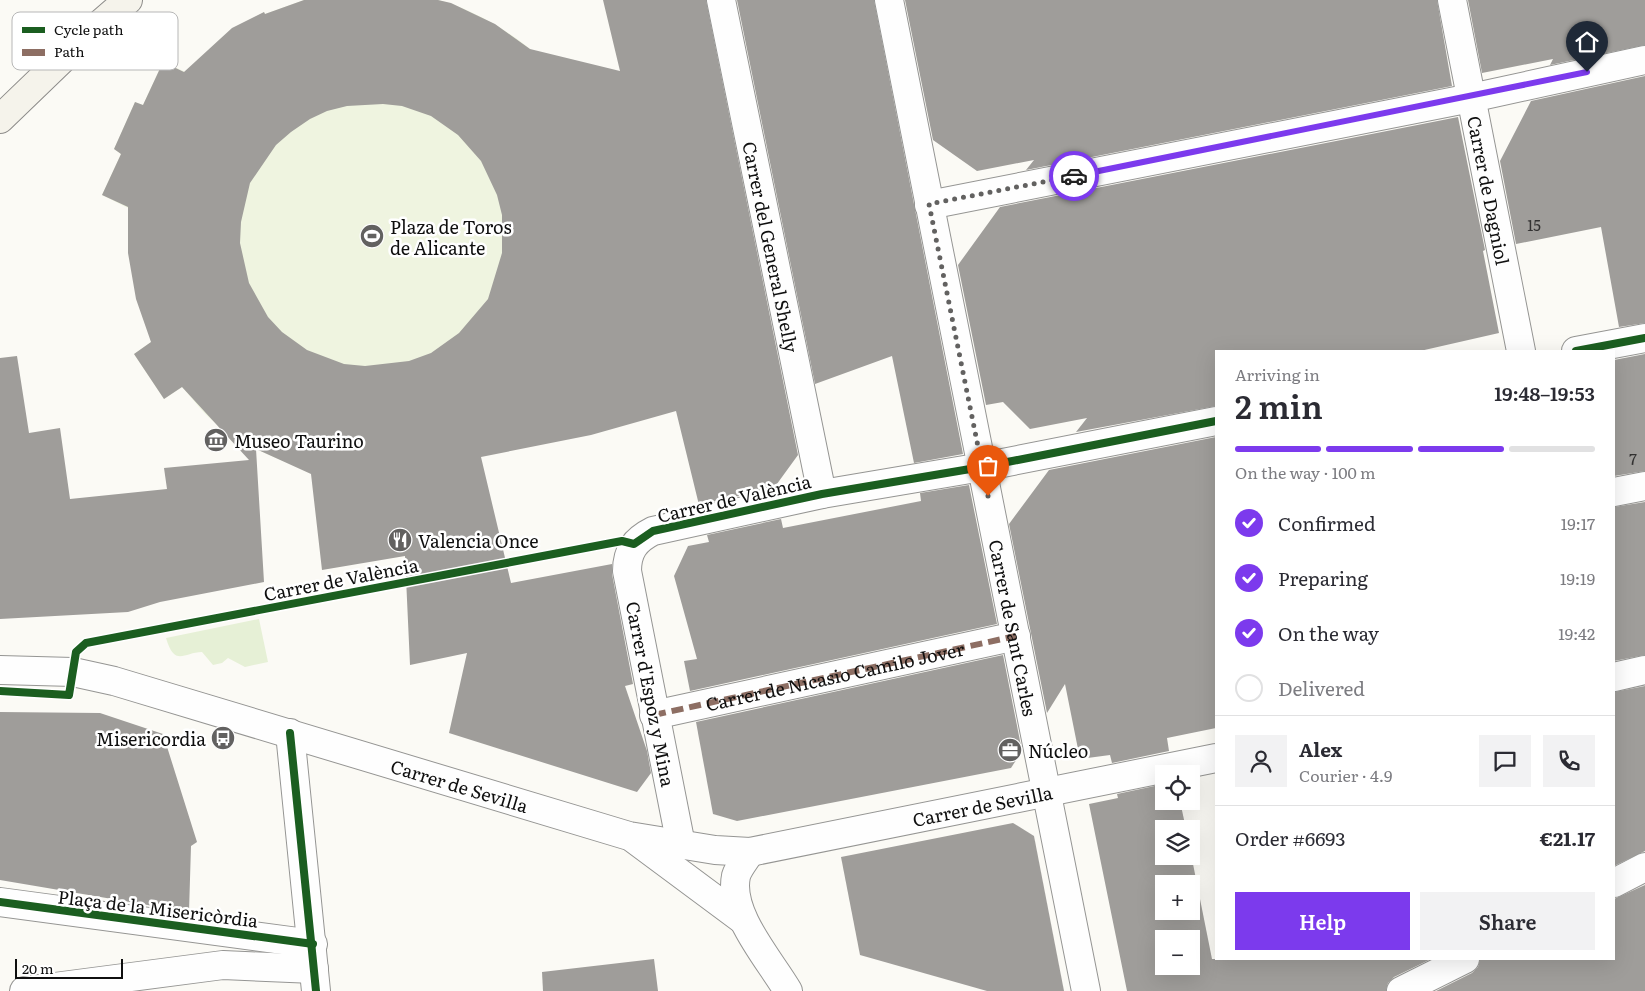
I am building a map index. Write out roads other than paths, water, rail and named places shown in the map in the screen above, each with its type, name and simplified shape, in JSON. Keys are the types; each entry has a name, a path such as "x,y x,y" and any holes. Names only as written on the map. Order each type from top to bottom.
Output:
{"main road":[{"path":"114,12 128,0"},
{"path":"2,114 49,70"}],"street":[{"name":"Carrer del General Shelly","path":"721,0 822,494"},
{"name":"Carrer de Sant Carles","path":"889,0 1086,991"},
{"name":"Carrer de Dagniol","path":"1452,0 1521,350"},
{"path":"929,204 1471,98 1645,60"},
{"path":"1581,350 1645,338"},
{"name":"Carrer de València","path":"634,544 653,531 822,494 982,467 1215,421"},
{"path":"1615,492 1645,486"},
{"name":"Carrer d'Espoz y Mina","path":"634,544 628,554 627,571 681,845"},
{"name":"Carrer de Nicasio Camilo Jover","path":"654,715 1016,636"},
{"name":"Carrer de Sevilla","path":"0,670 73,672 90,675 290,733 629,836 681,845 750,852 1215,758"},
{"path":"1615,676 1645,670"},
{"path":"24,991 223,965 315,968 290,733"},
{"name":"Carrer de Sevilla","path":"629,836 743,920"},
{"path":"750,852 736,876 737,900 743,920 788,991"},
{"path":"1615,882 1645,867"},
{"name":"Plaça de la Misericòrdia","path":"0,902 315,968"},
{"path":"1401,991 1463,960"}],"place":[{"name":"Plaza de Toros de Alicante","path":"372,236"},
{"name":"Museo Taurino","path":"216,440"},
{"name":"Valencia Once","path":"400,540"},
{"name":"Misericordia","path":"223,738"},
{"name":"Núcleo","path":"1010,750"}]}
